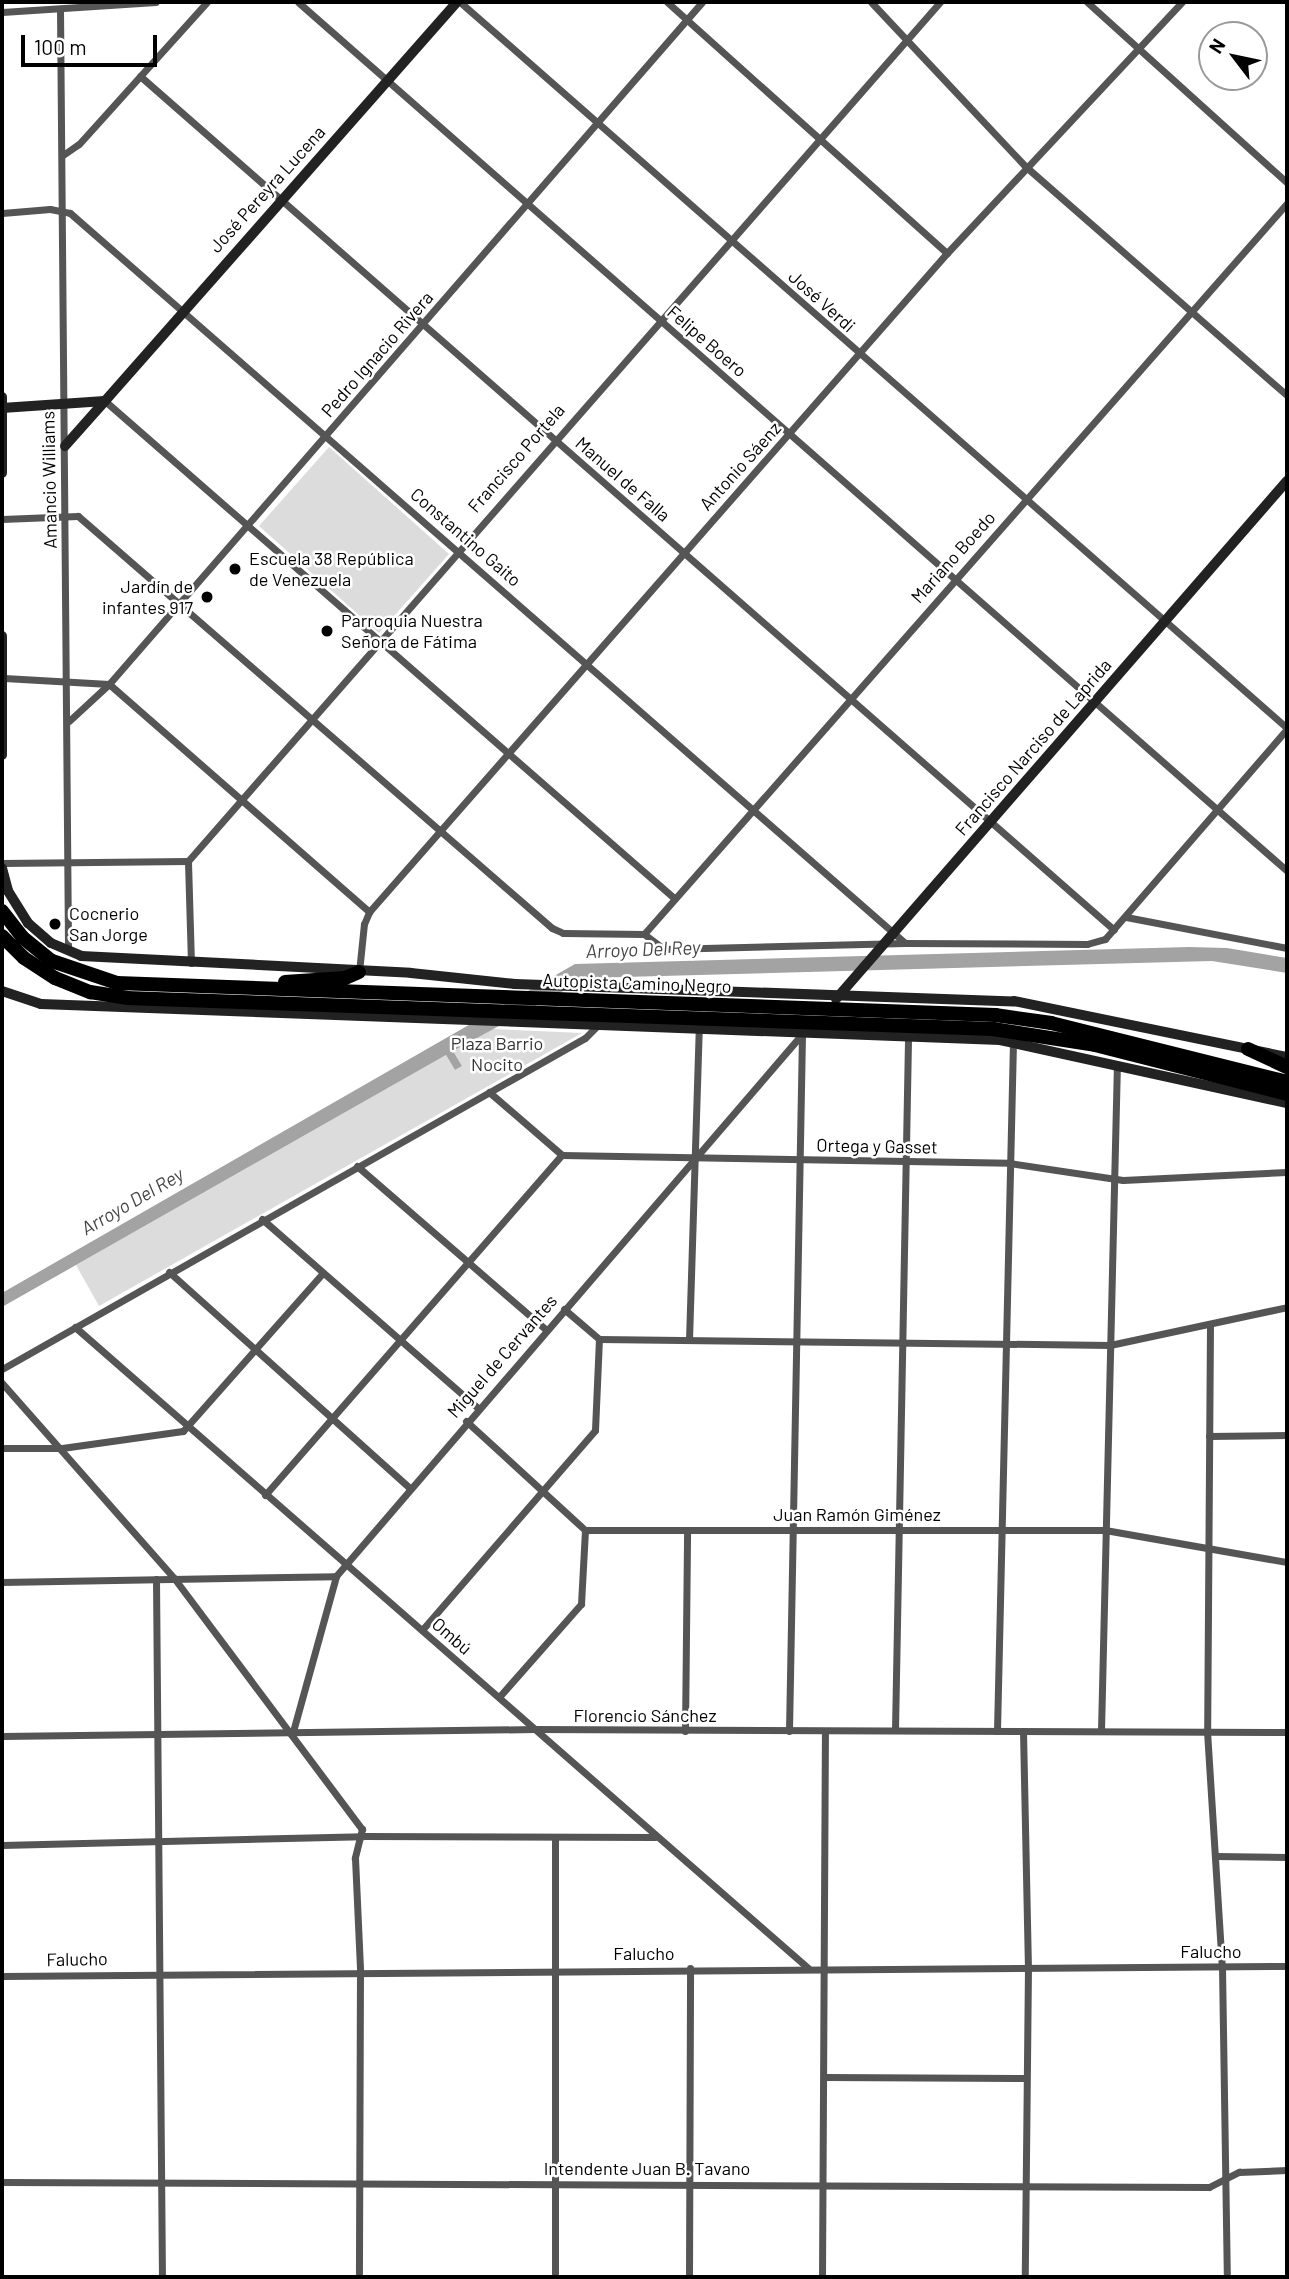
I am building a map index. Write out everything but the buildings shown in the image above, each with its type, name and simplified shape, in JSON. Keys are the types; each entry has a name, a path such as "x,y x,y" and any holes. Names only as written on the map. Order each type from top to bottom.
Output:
{"highway":[{"name":"Autopista Camino Negro","path":"2,911 36,950 76,972 117,983 214,987 455,1008 562,1000 935,1027 1012,1030 1095,1045 1287,1094"},
{"name":"Autopista Camino Negro","path":"2,936 39,969 90,992 127,998 550,1011 939,1011 1051,1023 1287,1082"},
{"path":"214,987 345,978 359,972"},
{"path":"1248,1049 1287,1068"}],"street":[{"path":"2,12 156,2"},
{"path":"196,2 199,11"},
{"path":"62,155 79,144 207,2"},
{"name":"Felipe Boero","path":"299,2 387,82 1097,701 1287,871"},
{"name":"José Pereyra Lucena","path":"65,446 280,200 459,2"},
{"name":"José Verdi","path":"459,2 1287,729"},
{"path":"667,2 947,253"},
{"name":"Pedro Ignacio Rivera","path":"69,721 109,684 598,125 702,2"},
{"path":"871,2 904,42 1025,166 1287,395"},
{"name":"Francisco Portela","path":"188,861 659,319 940,2"},
{"path":"1087,2 1287,183"},
{"name":"Antonio Sáenz","path":"359,972 364,924 369,912 511,754 947,253 1025,166 1182,2"},
{"name":"Amancio Williams","path":"60,9 69,721 68,951"},
{"name":"Manuel de Falla","path":"140,76 684,553 852,696 1114,930"},
{"name":"Mariano Boedo","path":"644,934 1287,203"},
{"path":"2,213 61,209"},
{"name":"Constantino Gaito","path":"61,209 183,310 459,550 905,943"},
{"path":"2,397 2,473"},
{"path":"2,408 105,401 381,639 674,898"},
{"name":"Francisco Narciso de Laprida","path":"802,1034 839,996 1287,481"},
{"path":"2,519 78,516 552,928 563,933 644,934 664,949 884,942 1087,944 1105,939 1287,729"},
{"path":"2,636 2,755"},
{"path":"4,678 109,684 243,798 369,912"},
{"path":"2,863 188,861 191,964"},
{"path":"2,869 8,891 28,923 68,951 191,964 359,972 515,984 1027,1003 1287,1057"},
{"path":"1126,917 1287,948"},
{"path":"2,991 41,1004 455,1008 527,1021 908,1039 1013,1041 1287,1103"},
{"path":"2,1369 585,1038 598,1025"},
{"path":"689,1340 699,1030"},
{"path":"789,1731 802,1034"},
{"name":"Miguel de Cervantes","path":"292,1735 336,1576 477,1408 695,1161 802,1034"},
{"path":"895,1730 908,1039"},
{"path":"997,1731 1013,1041"},
{"path":"1101,1731 1117,1063"},
{"path":"265,1495 562,1155 489,1092"},
{"name":"Ortega y Gasset","path":"562,1155 695,1161 1009,1163 1114,1179 1287,1172"},
{"path":"357,1166 546,1330"},
{"path":"262,1219 477,1408"},
{"path":"169,1272 410,1488"},
{"path":"2,1448 62,1448 178,1432 189,1426 323,1273"},
{"path":"564,1309 599,1339 1110,1345 1287,1307"},
{"path":"1210,1324 1207,1731 1222,1967 1228,2177 1227,2277"},
{"name":"Ombú","path":"75,1327 808,1968"},
{"path":"422,1630 544,1492 597,1423 599,1339"},
{"path":"2,1382 174,1578 359,1822 363,1836 355,1858 360,1970 359,2277"},
{"path":"466,1421 585,1530 581,1604 499,1698"},
{"path":"1209,1436 1287,1435"},
{"name":"Juan Ramón Giménez","path":"585,1530 1105,1530 1287,1562"},
{"path":"685,1731 687,1531"},
{"path":"2,1582 336,1576"},
{"path":"156,1579 162,1974 162,2277"},
{"name":"Florencio Sánchez","path":"2,1736 292,1735 534,1729 1287,1732"},
{"path":"822,2277 825,1731"},
{"path":"1023,1731 1028,1967 1025,2277"},
{"path":"2,1845 363,1836 656,1837"},
{"path":"555,1838 555,2277"},
{"path":"1216,1856 1287,1857"},
{"name":"Falucho","path":"2,1976 360,1970 1287,1966"},
{"path":"689,2277 690,1968"},
{"path":"825,2077 1025,2078"},
{"name":"Intendente Juan B. Tavano","path":"2,2182 163,2180 1209,2187 1247,2170 1287,2170"}],"green space":[{"path":"329,447 449,554 379,633 259,526"},
{"name":"Plaza Barrio Nocito","path":"492,1029 582,1033 99,1306 76,1265 446,1055 455,1070 462,1066 453,1051"}],"shaded area":[{"path":"1227,948 1287,958 1287,973 1212,961 587,978 453,1051 462,1066 455,1070 446,1055 2,1307 2,1293 575,964"}],"place":[{"name":"Escuela 38 República de Venezuela","path":"235,569"},
{"name":"Jardín de infantes 917","path":"207,597"},
{"name":"Parroquia Nuestra Señora de Fátima","path":"327,631"},
{"name":"Cocnerio San Jorge","path":"55,924"}],"water label":[{"name":"Arroyo Del Rey","path":"643,949"},
{"name":"Arroyo Del Rey","path":"132,1201"}]}
